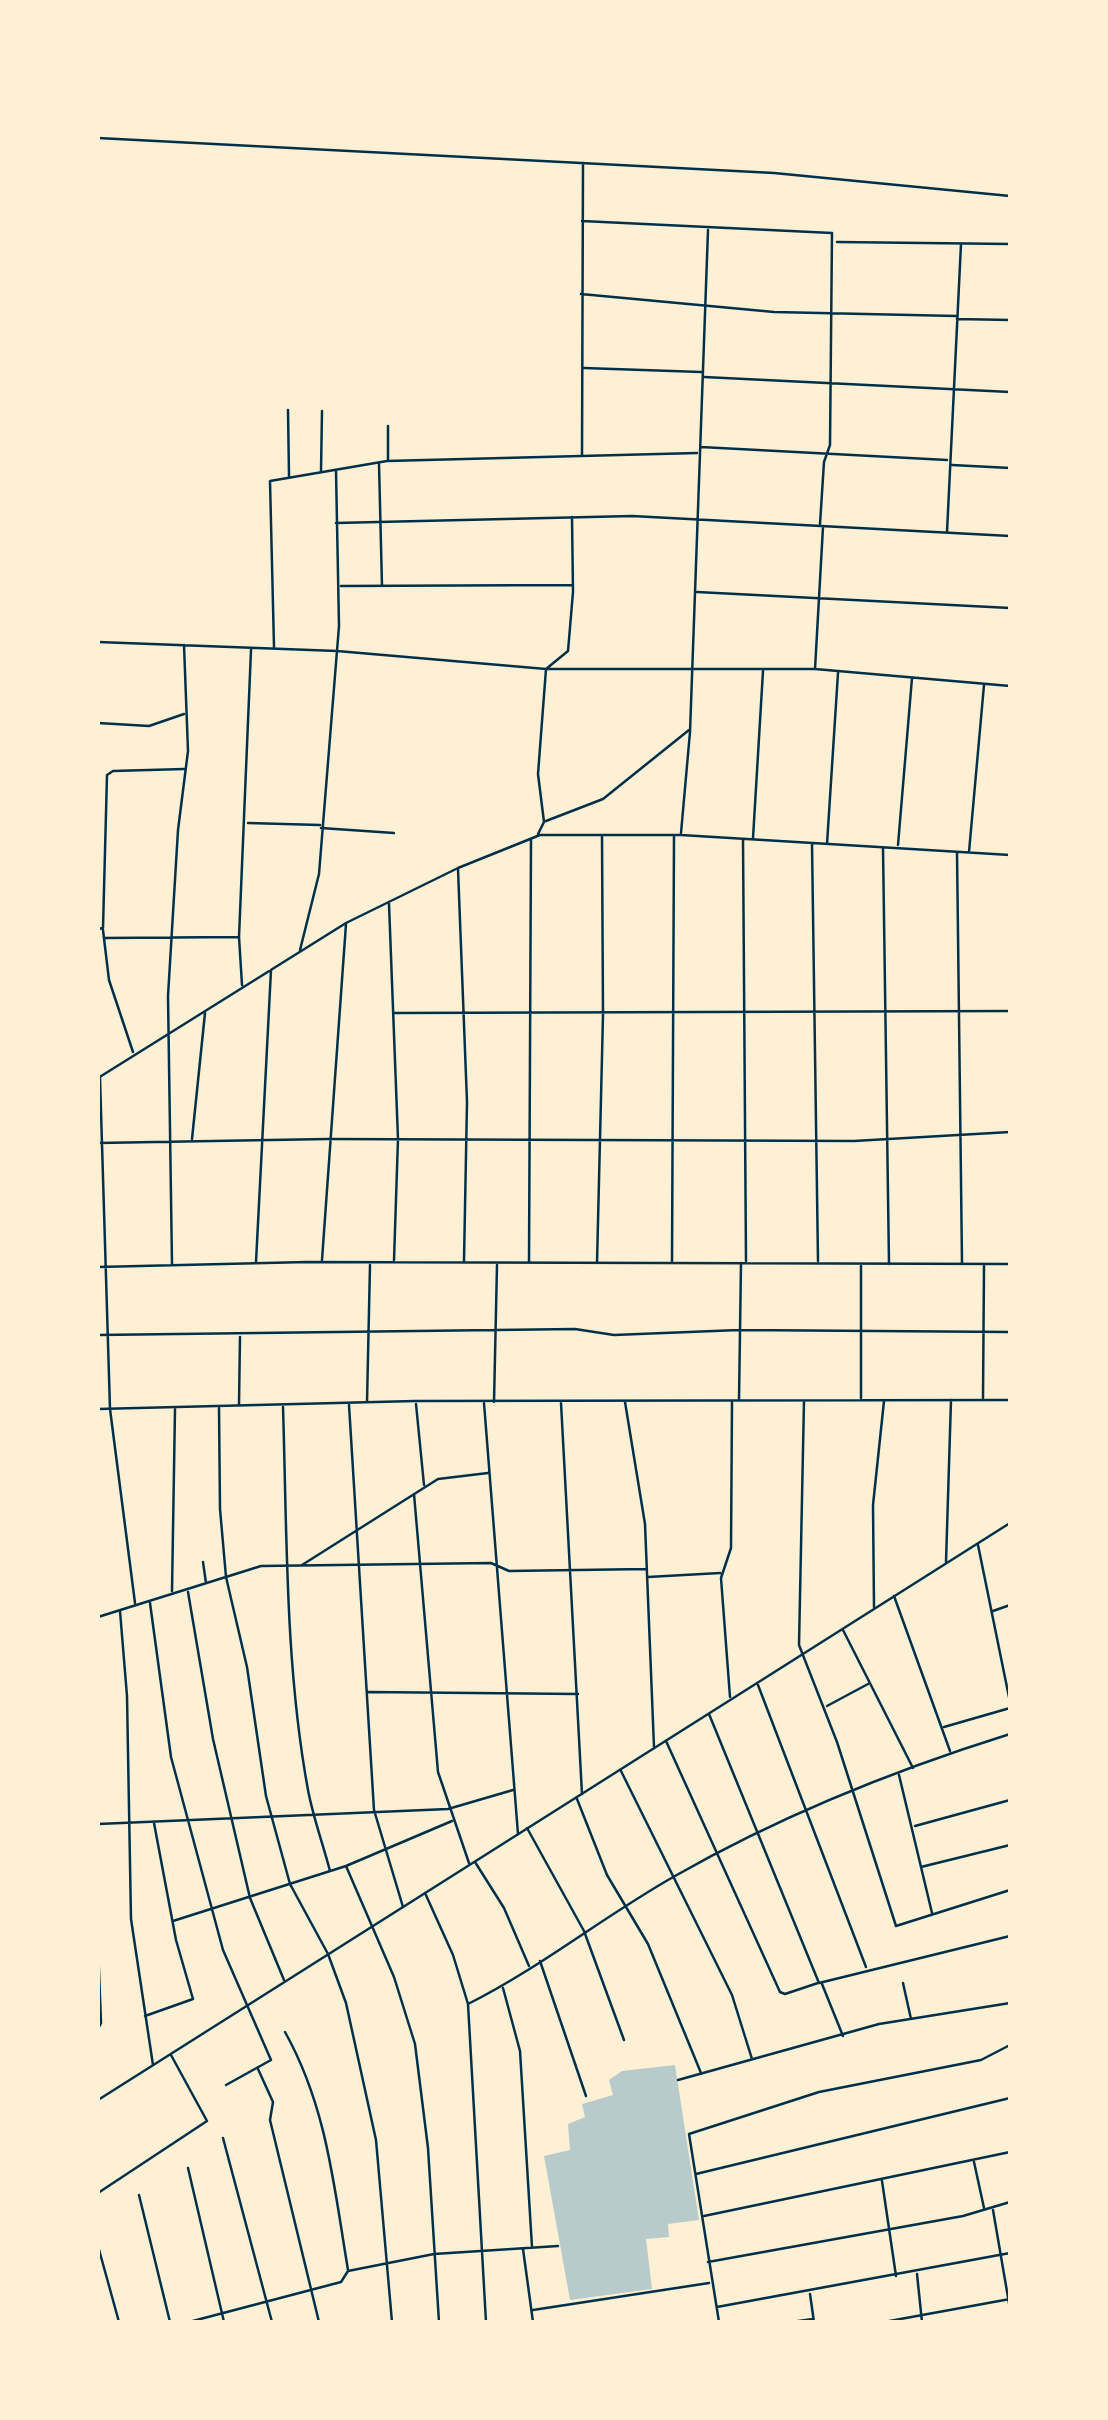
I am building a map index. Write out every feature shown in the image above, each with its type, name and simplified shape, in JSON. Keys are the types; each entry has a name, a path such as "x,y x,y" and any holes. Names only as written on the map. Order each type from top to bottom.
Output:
{"street":[{"path":"98,138 774,173 1010,196"},
{"path":"582,162 582,456"},
{"path":"582,221 708,230 830,232 835,242 834,310 816,669"},
{"path":"680,835 690,729 708,230"},
{"path":"835,242 1010,244"},
{"path":"947,534 950,390 961,244"},
{"path":"581,294 774,312 834,310 1010,320"},
{"path":"581,368 1010,392"},
{"path":"288,410 289,478"},
{"path":"320,472 322,412"},
{"path":"388,426 388,461"},
{"path":"699,447 1010,468"},
{"path":"274,649 268,484 388,461 699,453"},
{"path":"380,462 382,586"},
{"path":"300,952 318,874 337,651 336,470"},
{"path":"546,669 566,656 573,585 572,518"},
{"path":"336,523 696,519 1010,536"},
{"path":"339,586 573,585"},
{"path":"696,592 1010,608"},
{"path":"98,642 337,651 546,669 816,669 1010,686"},
{"path":"172,1266 170,939 186,769 184,645"},
{"path":"242,987 239,937 247,823 251,648"},
{"path":"753,840 763,668"},
{"path":"538,836 544,822 538,774 546,669"},
{"path":"827,844 838,672"},
{"path":"898,847 912,677"},
{"path":"969,852 984,684"},
{"path":"98,722 149,726 184,714"},
{"path":"544,822 603,799 690,729"},
{"path":"134,1054 109,980 100,928 107,775 113,771 186,769"},
{"path":"247,823 394,834"},
{"path":"597,1264 604,1015 602,834"},
{"path":"672,1262 674,835"},
{"path":"135,1605 110,1409 99,1077 346,923 458,868 538,836 680,835 1010,855"},
{"path":"529,1263 531,838"},
{"path":"739,1401 746,1139 743,838"},
{"path":"812,843 818,1263"},
{"path":"883,846 889,1264"},
{"path":"957,851 962,1263"},
{"path":"458,868 466,1139 464,1263"},
{"path":"389,902 398,1139 394,1262"},
{"path":"322,1262 346,923"},
{"path":"104,938 239,937"},
{"path":"256,1263 272,968"},
{"path":"192,1140 205,1011"},
{"path":"395,1013 1010,1011"},
{"path":"100,1143 262,1139 818,1140 1010,1132"},
{"path":"98,1267 322,1262 1010,1264"},
{"path":"367,1403 370,1262"},
{"path":"861,1263 861,1400"},
{"path":"983,1399 984,1263"},
{"path":"494,1402 497,1264"},
{"path":"98,1335 575,1330 614,1336 739,1330 1010,1332"},
{"path":"239,1407 240,1335"},
{"path":"946,1562 952,1398"},
{"path":"874,1608 873,1505 884,1399"},
{"path":"98,1409 416,1401 1010,1400"},
{"path":"416,1401 424,1487"},
{"path":"625,1401 642,1502 654,1747"},
{"path":"730,1699 723,1572 730,1548 732,1401"},
{"path":"804,1401 802,1654 854,1792 896,1926 1010,1890"},
{"path":"484,1402 518,1834"},
{"path":"561,1402 582,1794"},
{"path":"349,1403 374,1810 403,1908"},
{"path":"283,1406 288,1564 300,1732 314,1813 330,1871"},
{"path":"172,1594 176,1408"},
{"path":"219,1408 226,1577 246,1667 270,1815 290,1884 328,1954 346,2003 376,2140 392,2322"},
{"path":"302,1564 424,1487 450,1475 489,1473"},
{"path":"414,1494 438,1772 452,1821 472,1863 504,1908 529,1967"},
{"path":"98,2100 1010,1523"},
{"path":"943,1728 1010,1705 977,1544"},
{"path":"203,1562 206,1584"},
{"path":"98,1617 226,1577 288,1564 358,1568 497,1565 509,1571 646,1569"},
{"path":"647,1578 723,1572"},
{"path":"188,1590 213,1739 250,1898 284,1981"},
{"path":"894,1596 950,1753"},
{"path":"150,1602 169,1746 227,1962 272,2060 226,2085"},
{"path":"993,1611 1010,1605"},
{"path":"120,1610 131,1919 143,1977 144,2016 153,2065"},
{"path":"842,1628 913,1768"},
{"path":"1001,1654 1010,1652"},
{"path":"756,1682 867,1968"},
{"path":"824,1707 870,1683"},
{"path":"366,1692 498,1690 504,1694 579,1694"},
{"path":"708,1712 843,2036"},
{"path":"468,2004 672,1878 757,1832 950,1753 1010,1734"},
{"path":"666,1740 780,1992 785,1994 867,1968 1010,1936"},
{"path":"620,1770 732,1995 753,2060"},
{"path":"899,1774 932,1914"},
{"path":"98,1824 448,1809 513,1790"},
{"path":"576,1798 607,1875 628,1905 702,2075"},
{"path":"914,1826 1010,1800"},
{"path":"173,1921 346,1866 452,1821"},
{"path":"144,2016 193,1999 154,1822"},
{"path":"527,1828 584,1931 624,2040"},
{"path":"922,1867 1010,1845"},
{"path":"346,1866 373,1926 415,2044 428,2148 439,2322"},
{"path":"425,1893 453,1954 468,2004 486,2322"},
{"path":"98,1946 98,2029"},
{"path":"540,1961 586,2096"},
{"path":"903,1983 911,2020"},
{"path":"502,1986 520,2051 532,2248"},
{"path":"678,2080 880,2024 1010,2003"},
{"path":"189,2322 342,2282 348,2272 328,2141 306,2071 285,2032"},
{"path":"719,2322 689,2134 818,2092 982,2060 1010,2045"},
{"path":"98,2193 208,2122 170,2054"},
{"path":"257,2068 274,2102 270,2120 319,2322"},
{"path":"694,2174 1010,2098"},
{"path":"224,2138 272,2322"},
{"path":"701,2216 1010,2152"},
{"path":"974,2161 984,2210"},
{"path":"188,2168 224,2322"},
{"path":"882,2180 896,2276"},
{"path":"140,2195 170,2322"},
{"path":"708,2262 889,2230 1010,2202"},
{"path":"993,2208 1010,2309"},
{"path":"98,2246 120,2322"},
{"path":"348,2272 434,2254 558,2246"},
{"path":"522,2248 533,2322"},
{"path":"716,2308 1010,2253"},
{"path":"916,2273 922,2322"},
{"path":"532,2310 711,2283"},
{"path":"791,2322 814,2321 810,2292"},
{"path":"884,2322 1009,2299"}],"shaded area":[{"path":"675,2065 699,2220 668,2224 669,2237 646,2239 652,2289 570,2300 544,2156 570,2150 568,2124 585,2117 582,2104 613,2095 609,2080 622,2071"}]}
